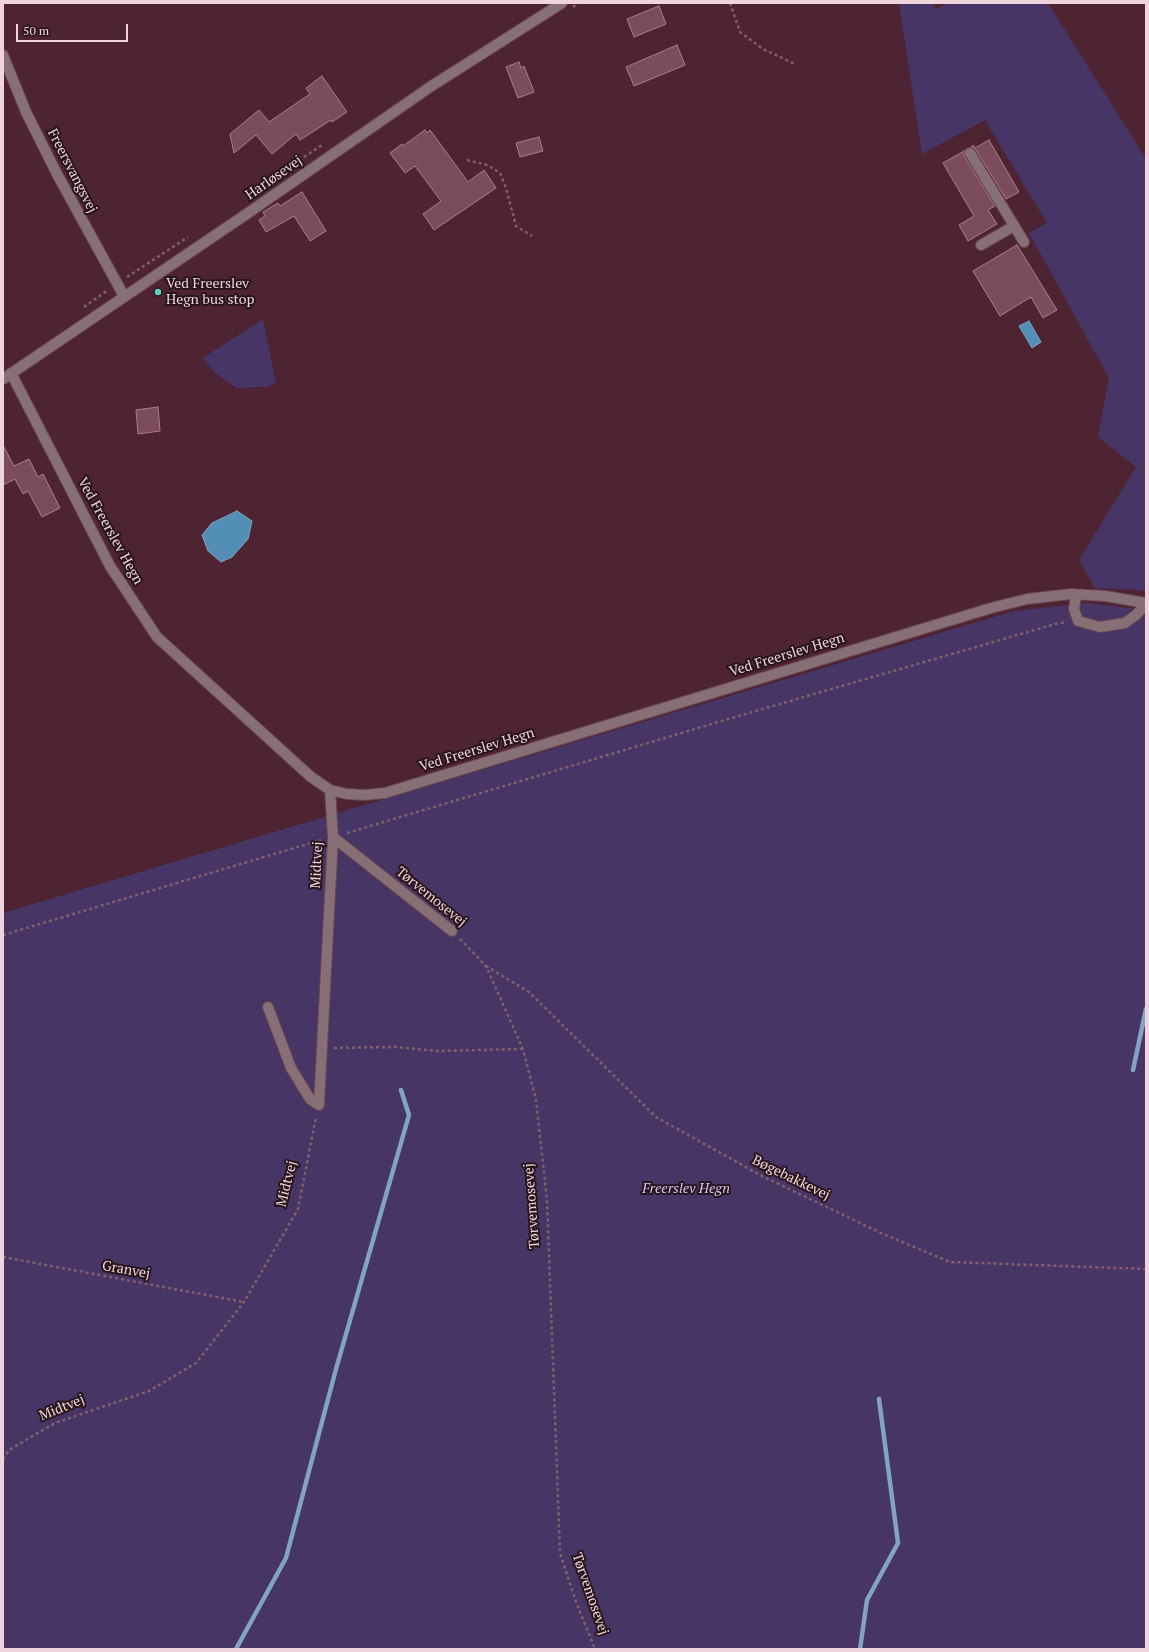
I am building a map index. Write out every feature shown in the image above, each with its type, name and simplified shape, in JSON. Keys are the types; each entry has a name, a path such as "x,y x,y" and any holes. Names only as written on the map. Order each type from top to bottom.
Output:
{"street":[{"name":"Harløsevej","path":"7,376 430,87 562,3"},
{"name":"Freersvangsvej","path":"3,55 26,112 57,174 124,296"},
{"path":"970,153 1024,242"},
{"path":"981,245 1014,226"},
{"name":"Ved Freerslev Hegn","path":"7,376 110,566 157,637 311,777 330,790 347,794 364,795 385,793 991,608 1027,599 1076,595 1105,596 1146,604"},
{"path":"1076,595 1074,609 1078,621 1100,627 1125,623 1136,615 1146,604"},
{"name":"Midtvej","path":"319,1105 333,837 330,790"},
{"name":"Tørvemosevej","path":"333,837 452,931"},
{"path":"268,1007 291,1068 310,1100 319,1105"}],"path":[{"path":"730,3 740,32 763,49 795,64"},
{"path":"467,160 487,164 500,173 506,188 516,226 532,236"},
{"path":"3,935 773,706 1055,624 1078,621"},
{"name":"Tørvemosevej","path":"452,931 486,966 523,1049 536,1100 547,1200 560,1553 576,1602 595,1649"},
{"name":"Bøgebakkevej","path":"486,966 528,992 656,1117 760,1175 883,1234 950,1262 1146,1269"},
{"path":"322,1046 338,1049 396,1047 438,1051 523,1049"},
{"name":"Midtvej","path":"3,1460 9,1450 55,1423 148,1391 196,1363 244,1302 298,1209 319,1105"},
{"name":"Granvej","path":"3,1258 244,1302"}],"green space":[{"path":"899,3 934,3 935,9 950,3 1048,3 1146,159 1146,591 1095,588 1079,560 1136,467 1098,437 1109,378 1029,233 1047,223 985,120 922,154"},
{"path":"263,319 276,383 267,387 236,388 215,373 203,358"},
{"name":"Freerslev Hegn","path":"1088,603 1136,609 1146,613 1146,1649 3,1649 3,913 1014,611"}],"water":[{"path":"1029,321 1041,342 1032,348 1019,326"},
{"path":"237,511 252,521 248,539 232,557 221,562 208,551 202,535 212,523"}],"building":[{"path":"659,6 666,24 634,37 627,19"},
{"path":"677,45 685,65 634,86 626,67"},
{"path":"519,62 521,68 524,66 534,92 518,98 506,67"},
{"path":"322,76 347,112 332,122 331,120 300,140 296,134 272,154 256,135 234,153 230,134 259,110 269,122 310,94 306,88"},
{"path":"425,130 427,133 430,130 468,182 484,170 496,188 434,230 423,214 441,201 415,166 405,173 390,153 402,144 403,146"},
{"path":"539,137 543,151 520,157 516,143"},
{"path":"989,140 1019,192 1006,199 976,150 971,147 973,145 975,148"},
{"path":"964,151 964,156 995,206 988,210 997,224 968,241 959,225 974,216 943,163"},
{"path":"302,192 326,231 310,241 294,216 266,232 259,220 265,216 263,212 278,203 280,206"},
{"path":"1017,245 1057,310 1043,318 1031,297 1000,316 973,271"},
{"path":"158,407 160,431 138,434 136,410"},
{"path":"3,445 14,466 29,459 38,477 43,474 60,508 42,517 28,491 23,494 15,479 3,485"}],"waterway":[{"path":"1133,1070 1146,1009"},
{"path":"236,1649 286,1558 336,1369 409,1115 401,1090"},
{"path":"860,1649 867,1600 898,1543 879,1399"}],"place":[{"name":"Ved Freerslev Hegn bus stop","path":"158,292"}]}
